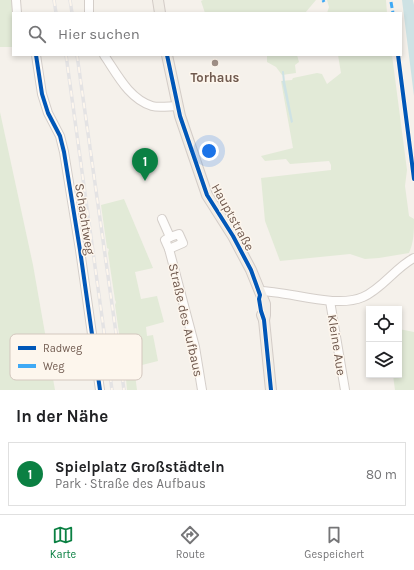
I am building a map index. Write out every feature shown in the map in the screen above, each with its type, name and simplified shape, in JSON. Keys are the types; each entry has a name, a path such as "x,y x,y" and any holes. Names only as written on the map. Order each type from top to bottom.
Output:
{"main road":[{"path":"158,0 160,12"},
{"name":"Hauptstraße","path":"167,56 174,81 177,106 207,195 233,236 251,270 260,293 259,299 264,320 271,390"}],"street":[{"path":"16,0 17,12"},
{"path":"89,0 89,12"},
{"name":"Schachtweg","path":"36,56 42,94 48,113 60,136 64,152 92,334"},
{"path":"105,56 127,88 142,101 154,107 177,106"},
{"name":"Straße des Aufbaus","path":"162,220 170,238"},
{"name":"Straße des Aufbaus","path":"169,249 183,243 179,234 165,240 169,249 195,347 202,390"},
{"name":"Kleine Aue","path":"260,293 330,301 346,301 363,298 408,261 414,258"},
{"name":"Kleine Aue","path":"330,301 344,390"},
{"name":"Schachtweg","path":"99,380 100,390"}],"green space":[{"path":"0,0 16,0 12,12 12,47 0,47"},
{"path":"316,0 306,12 205,12 201,1"},
{"path":"327,0 386,0 387,12 327,12 329,7"},
{"path":"267,56 297,56 299,62 295,65 296,73 282,75 276,67 267,62"},
{"path":"338,56 392,56 407,170 405,186 409,216 414,219 412,245 409,253 379,258 365,259 350,254 280,261 265,221 261,178 331,170 329,161 290,164 286,159 265,161 261,156 293,148 281,81 292,80 293,78 317,73 322,74 327,84 341,73"},
{"path":"0,112 33,265 45,334 10,334 10,380 53,380 55,390 0,390"},
{"path":"124,199 153,268 135,272 141,299 157,296 164,322 146,327 147,336 153,335 158,361 142,365 142,334 119,334 115,305 116,302 108,253 109,249 107,248 101,205"},
{"path":"402,330 414,332 414,390 395,390 393,378 402,378"},
{"path":"126,380 136,380 137,390 127,390"}],"shaded area":[{"path":"402,0 413,0 414,5 414,96"},
{"path":"282,81 285,81 293,122 291,123"}],"waterway":[{"path":"283,72 284,82"}],"railway":[{"path":"54,0 56,12"},
{"path":"70,0 72,12"},
{"path":"66,56 104,334"},
{"path":"77,56 116,334"},
{"path":"111,380 112,390"},
{"path":"123,380 124,390"}],"marked path":[{"path":"391,2 393,12"}],"cycle path":[{"path":"36,56 42,94 48,113 60,136 64,152 92,334"},
{"path":"167,56 180,116 207,195 233,236 251,270 260,295 259,299 264,320 271,390"},
{"path":"398,56 414,179"},
{"path":"99,380 100,390"}],"place":[{"name":"Torhaus","path":"215,63"},
{"name":"Spielplatz Großstädteln","path":"145,181"}]}
